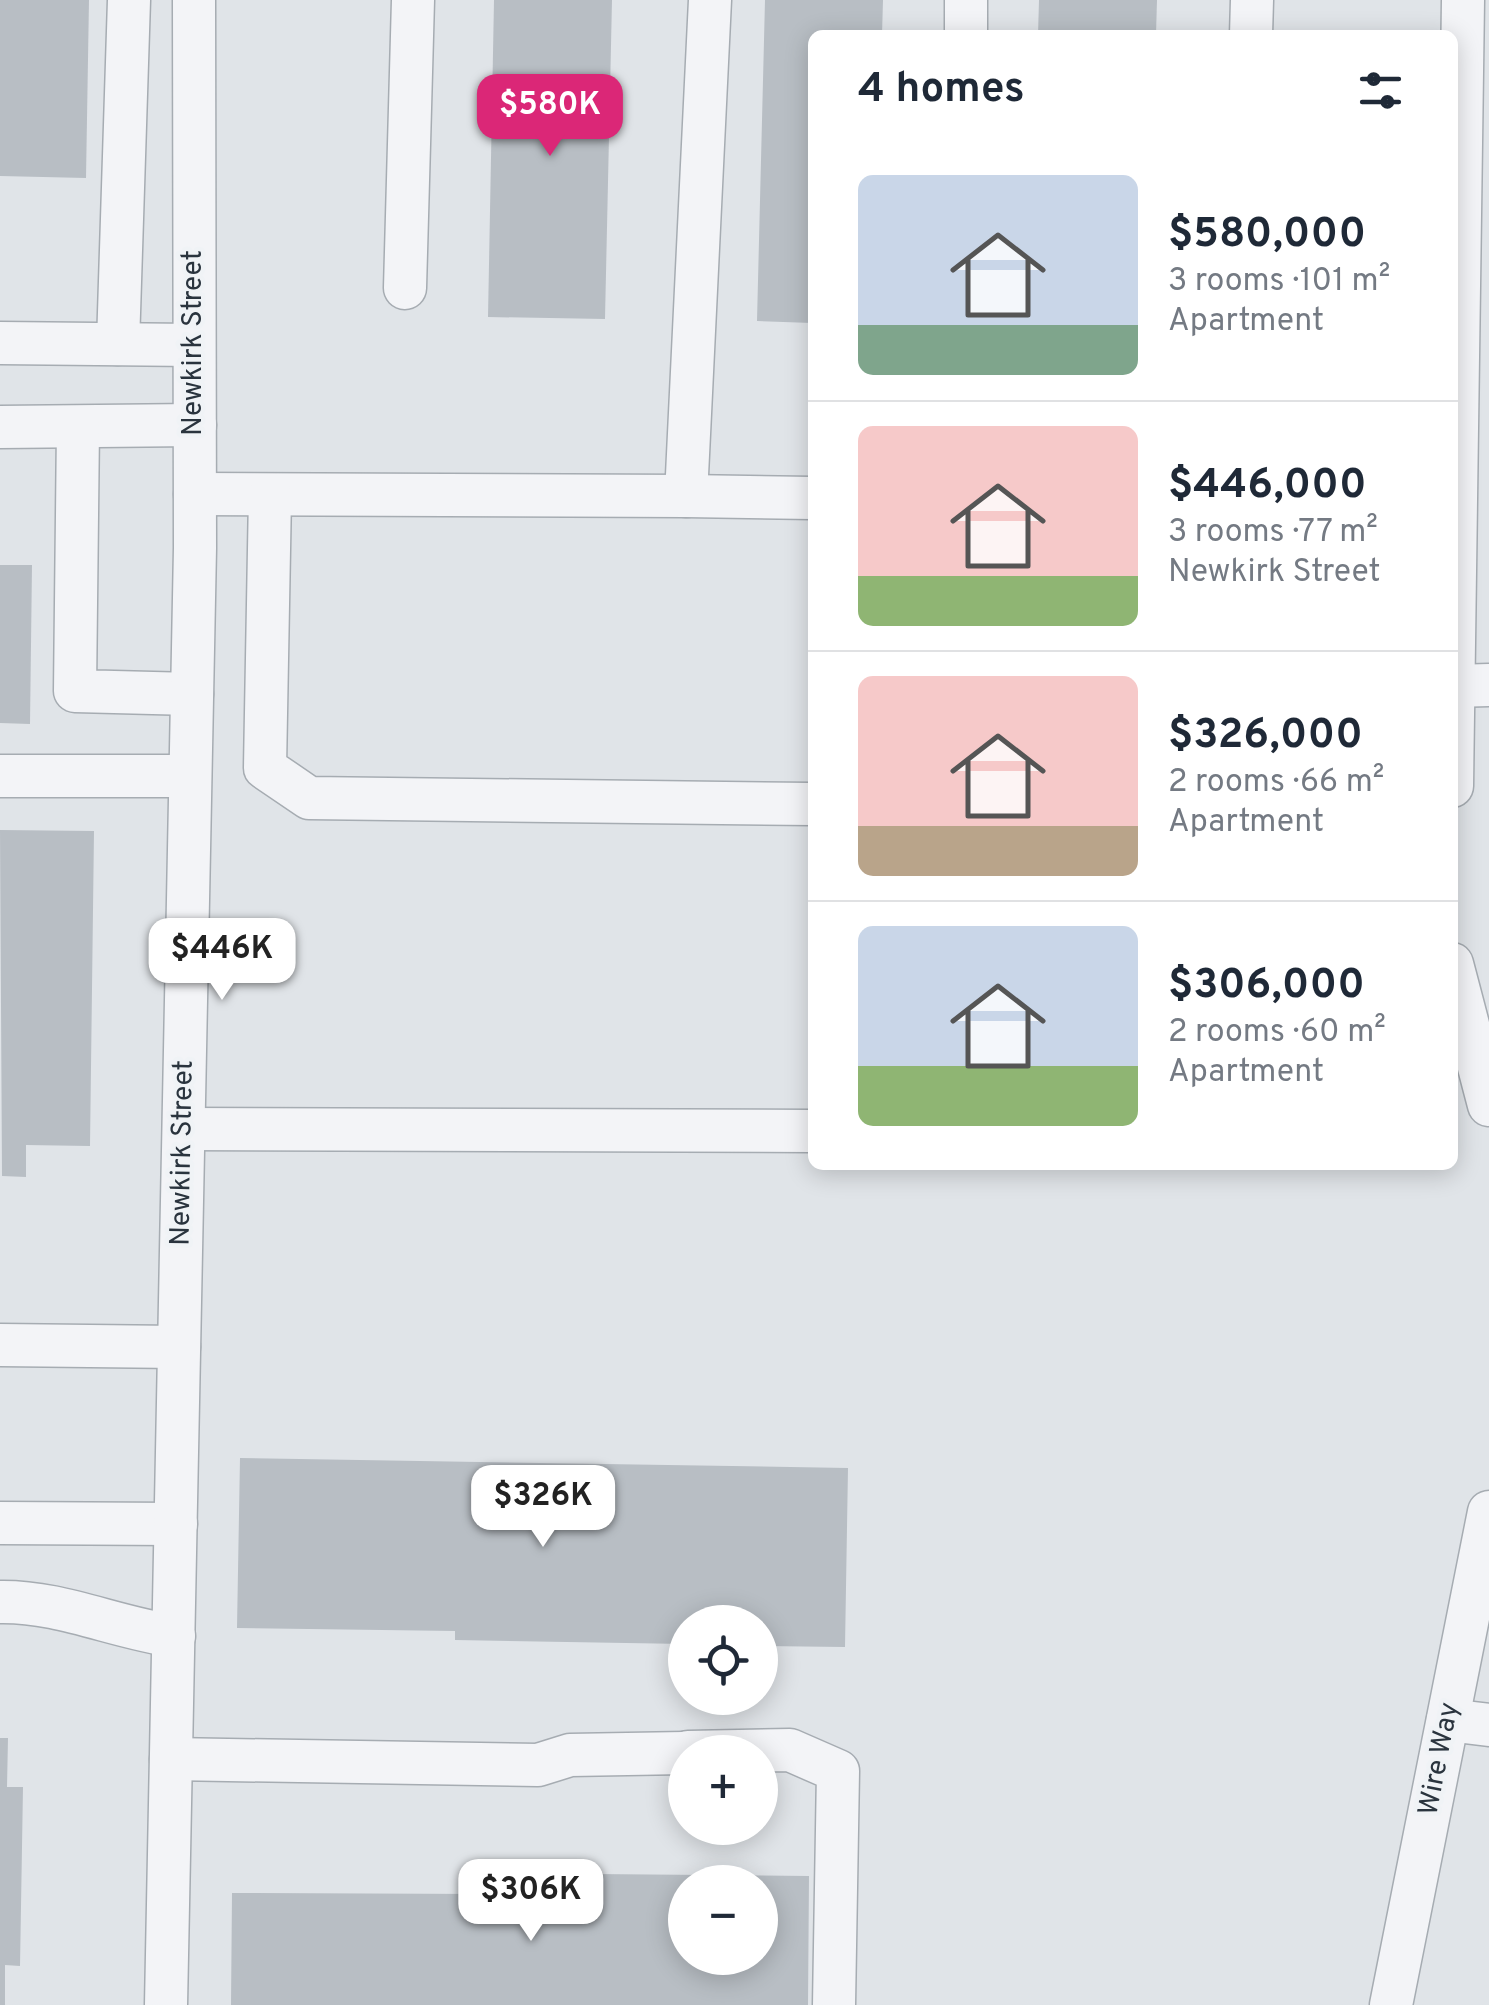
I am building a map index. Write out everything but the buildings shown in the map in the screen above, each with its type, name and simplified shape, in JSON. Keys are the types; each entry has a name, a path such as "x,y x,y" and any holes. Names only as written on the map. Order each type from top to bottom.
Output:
{"street":[{"path":"118,344 129,0"},
{"name":"Newkirk Street","path":"166,2005 195,494 194,0"},
{"path":"404,288 413,0"},
{"path":"686,496 710,0"},
{"path":"966,0 966,30"},
{"path":"1251,30 1252,0"},
{"path":"1458,756 1472,685 1474,208 1463,0"},
{"path":"0,343 194,346"},
{"path":"0,427 195,425"},
{"path":"78,427 76,691 192,694"},
{"path":"195,494 808,498"},
{"path":"270,495 265,768 309,798 808,804"},
{"path":"0,776 190,776"},
{"path":"1458,986 1488,1097"},
{"path":"184,1129 808,1131"},
{"path":"0,1346 180,1346"},
{"path":"0,1523 176,1524"},
{"name":"Wire Way","path":"1391,2005 1468,1723 1488,1526"},
{"path":"0,1602 40,1602 121,1628 174,1636"},
{"path":"778,1750 790,1750 838,1771 834,2005"},
{"path":"171,1758 538,1765 570,1755 668,1752"}]}
